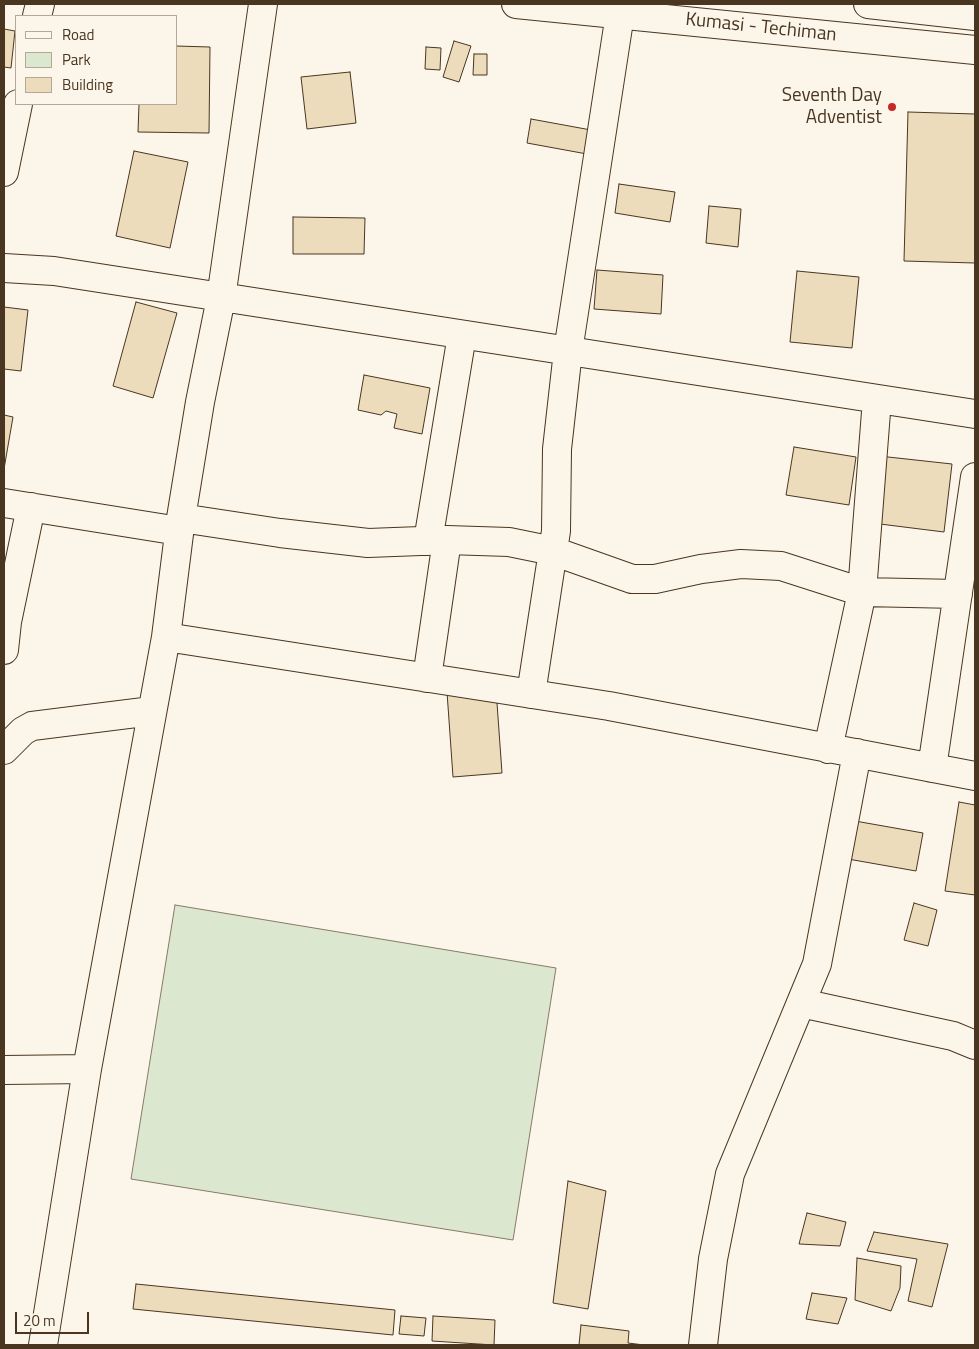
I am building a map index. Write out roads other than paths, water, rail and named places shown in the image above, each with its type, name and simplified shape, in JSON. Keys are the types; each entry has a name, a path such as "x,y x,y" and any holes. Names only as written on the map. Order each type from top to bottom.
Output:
{"main road":[{"path":"44,1345 87,1069 166,637 180,525 200,402 221,298 263,4"},
{"name":"Kumasi - Techiman","path":"516,4 975,50"},
{"path":"868,4 975,16"},
{"path":"531,694 556,531 557,449 568,351 620,14"},
{"path":"4,172 18,105"},
{"path":"4,268 54,271 975,414"},
{"path":"427,678 438,540 462,335"},
{"path":"828,749 862,592 877,399"},
{"path":"932,768 975,477"},
{"path":"4,503 180,525 280,533 368,543 438,540 509,542 553,551 632,579 654,579 701,569 741,564 781,566 862,592 958,594"},
{"path":"4,650 7,622 31,507"},
{"path":"166,637 609,706 975,776"},
{"path":"4,750 22,731 32,726 152,711"},
{"path":"703,1345 713,1259 730,1174 817,964 857,753"},
{"path":"801,1003 953,1036 975,1045"},
{"path":"4,1070 87,1069"}],"place":[{"name":"Seventh Day Adventist","path":"892,107"}]}
